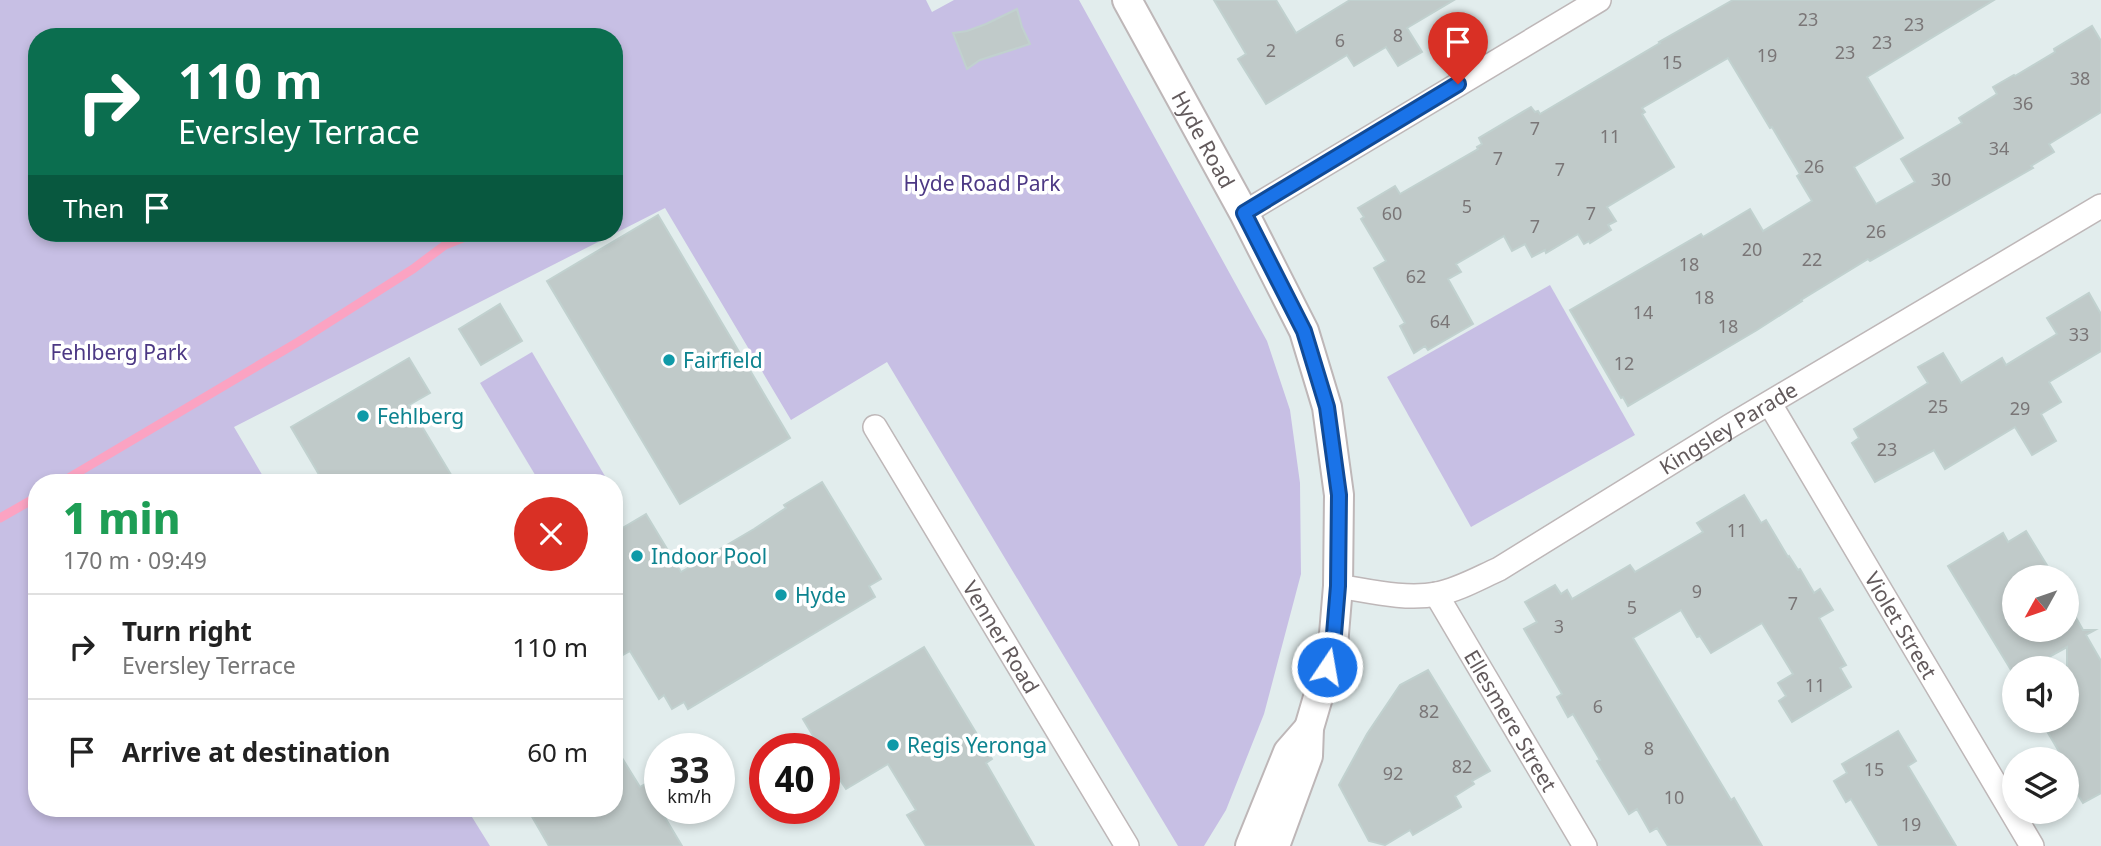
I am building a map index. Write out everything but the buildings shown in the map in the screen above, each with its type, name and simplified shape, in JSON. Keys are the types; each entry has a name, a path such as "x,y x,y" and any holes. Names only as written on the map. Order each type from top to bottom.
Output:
{"street":[{"name":"Hyde Road","path":"1127,0 1244,213 1304,331 1327,407 1339,495 1338,586 1333,646 1309,728 1308,756 1275,846"},
{"path":"1244,213 1599,0"},
{"name":"Kingsley Parade","path":"1338,586 1395,595 1436,594 1499,569 2101,206"},
{"name":"Violet Street","path":"1770,404 2032,846"},
{"name":"Venner Road","path":"876,428 1127,846"},
{"name":"Ellesmere Street","path":"1436,594 1585,846"},
{"name":"Hyde Road","path":"1250,846 1288,751 1309,728"}],"green space":[{"path":"0,0 926,0 932,12 954,0 1079,0 1267,341 1290,410 1300,483 1301,574 1264,714 1226,810 1204,846 1178,846 887,362 791,420 665,208 623,229 623,28 28,28 28,242 598,242 234,427 262,474 28,474 28,817 472,817 490,846 0,846"},
{"path":"1550,285 1635,435 1471,527 1387,377"},
{"path":"532,352 604,474 535,474 480,383"}],"waterway":[{"path":"75,474 298,342 452,242"},
{"path":"0,518 28,502"}],"place":[{"name":"Fairfield","path":"669,360"},
{"name":"Fehlberg","path":"363,416"},
{"name":"Indoor Pool","path":"637,556"},
{"name":"Hyde","path":"781,595"},
{"name":"Regis Yeronga","path":"893,745"}],"route":[{"path":"1327,667 1333,646 1338,586 1339,495 1327,407 1304,331 1244,213 1458,84"}],"park label":[{"name":"Hyde Road Park","path":"982,183"},
{"name":"Fehlberg Park","path":"119,352"}]}
